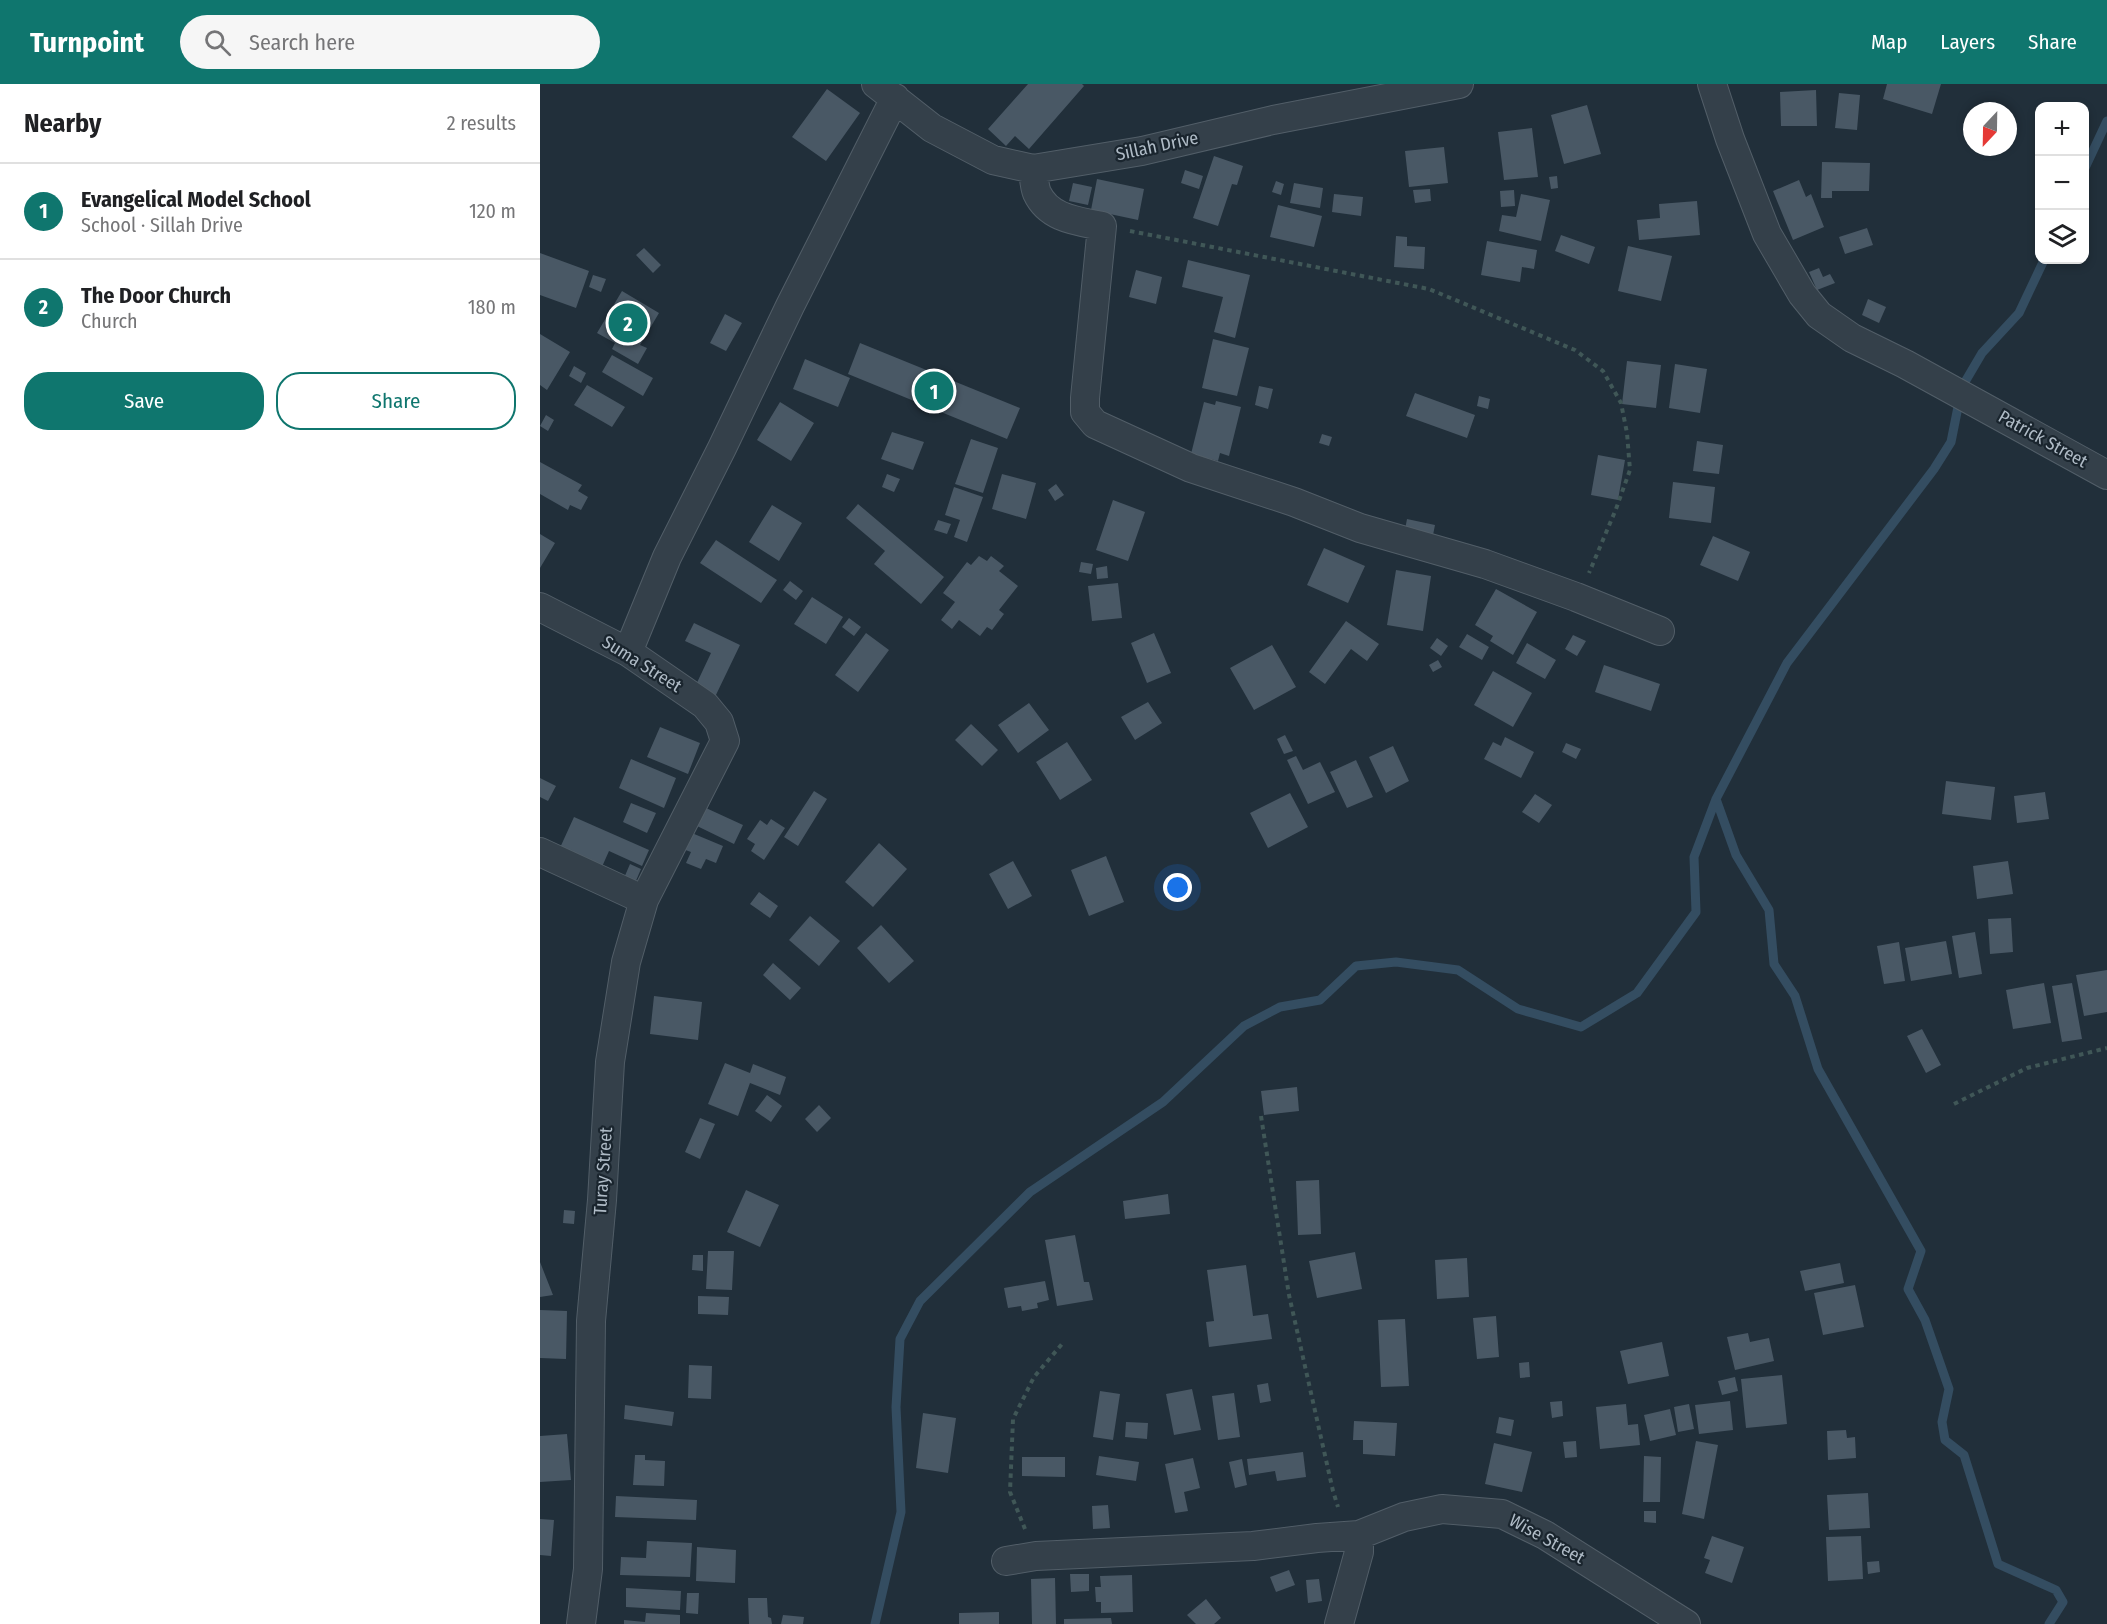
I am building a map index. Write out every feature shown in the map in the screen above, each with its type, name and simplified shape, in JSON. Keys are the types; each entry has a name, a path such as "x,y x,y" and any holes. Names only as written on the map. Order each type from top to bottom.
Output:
{"street":[{"name":"Sillah Drive","path":"885,91 932,128 993,160 1034,169 1142,151 1273,120 1459,84"},
{"name":"Patrick Street","path":"1712,84 1730,139 1767,234 1802,294 1819,315 1852,338 1979,404 2107,475"},
{"path":"628,652 666,557 722,448 789,306 885,91"},
{"path":"1034,169 1036,192 1047,207 1059,216 1102,226 1085,398 1085,412 1095,424 1191,468 1294,502 1360,528 1485,564 1660,631"},
{"name":"Suma Street","path":"540,607 628,652 705,705 719,722 725,741"},
{"name":"Turay Street","path":"581,1624 588,1569 591,1321 602,1200 610,1062 626,962 644,900 725,741"},
{"path":"540,852 644,900"},
{"name":"Wise Street","path":"1006,1561 1036,1556 1253,1546 1359,1535 1404,1517 1442,1509 1502,1514 1545,1535 1686,1624"},
{"path":"1340,1624 1359,1552 1359,1535"}],"path":[{"path":"1102,226 1429,289 1575,350 1604,371 1621,403 1627,433 1630,470 1589,574 1575,597"},
{"path":"1954,1104 2027,1068 2107,1048"},
{"path":"1261,1116 1288,1295 1333,1491 1340,1512 1317,1538"},
{"path":"1036,1556 1010,1492 1013,1419 1034,1377 1062,1344"}],"building":[{"path":"1028,84 1082,84 1084,86 1029,149 1015,136 1006,146 988,129"},
{"path":"1887,84 1941,84 1932,114 1883,99"},
{"path":"827,89 860,113 826,161 792,137"},
{"path":"1816,90 1817,126 1781,126 1780,92"},
{"path":"1839,93 1860,95 1857,130 1835,128"},
{"path":"1587,105 1601,154 1564,164 1551,115"},
{"path":"1532,128 1538,177 1504,180 1498,132"},
{"path":"1444,147 1448,183 1409,187 1405,151"},
{"path":"1214,156 1243,166 1237,185 1232,184 1218,226 1193,218"},
{"path":"1822,162 1870,163 1869,191 1832,191 1832,198 1821,198"},
{"path":"1185,170 1203,176 1199,189 1181,183"},
{"path":"1557,176 1558,188 1551,189 1549,177"},
{"path":"1097,179 1144,189 1138,220 1091,210"},
{"path":"1799,180 1806,197 1811,194 1824,227 1793,240 1773,191"},
{"path":"1276,181 1284,184 1281,195 1272,192"},
{"path":"1073,183 1092,187 1088,205 1069,201"},
{"path":"1294,183 1323,188 1320,208 1290,203"},
{"path":"1430,189 1431,201 1415,203 1413,190"},
{"path":"1514,190 1515,206 1501,207 1500,191"},
{"path":"1334,194 1363,197 1361,216 1332,212"},
{"path":"1521,194 1550,200 1541,241 1499,231 1502,215 1516,217"},
{"path":"1697,201 1700,235 1639,240 1637,220 1660,218 1659,204"},
{"path":"1278,205 1322,216 1314,247 1270,237"},
{"path":"1867,228 1873,245 1845,254 1839,237"},
{"path":"1561,235 1595,247 1589,264 1555,251"},
{"path":"1396,236 1407,237 1407,246 1425,247 1424,269 1394,267"},
{"path":"1487,241 1537,250 1534,269 1522,267 1520,282 1481,275"},
{"path":"1628,246 1672,256 1661,301 1618,291"},
{"path":"644,248 661,265 653,273 636,255"},
{"path":"540,253 589,271 576,308 540,295"},
{"path":"1188,260 1250,275 1235,338 1214,332 1223,297 1182,287"},
{"path":"1819,268 1823,277 1830,274 1835,283 1817,290 1809,272"},
{"path":"1136,270 1162,277 1156,304 1129,297"},
{"path":"593,275 606,279 601,292 589,287"},
{"path":"622,291 659,313 640,345 647,348 638,364 612,349 615,343 597,333"},
{"path":"1868,299 1886,307 1879,323 1862,315"},
{"path":"725,314 742,323 726,351 710,343"},
{"path":"540,334 570,352 547,390 540,385"},
{"path":"1213,339 1249,348 1237,396 1202,388"},
{"path":"860,343 1020,408 1007,439 848,374"},
{"path":"612,355 653,378 643,396 602,372"},
{"path":"805,359 850,378 838,407 793,389"},
{"path":"1627,361 1661,365 1656,408 1622,404"},
{"path":"1675,364 1707,369 1700,413 1669,408"},
{"path":"574,366 586,373 581,383 569,376"},
{"path":"587,385 625,407 612,427 574,405"},
{"path":"1259,386 1273,389 1268,409 1255,405"},
{"path":"1415,393 1475,415 1467,438 1406,416"},
{"path":"1479,396 1490,399 1488,409 1477,406"},
{"path":"1216,401 1241,407 1229,456 1220,453 1218,461 1191,454 1204,402 1215,405"},
{"path":"780,402 814,423 791,461 757,440"},
{"path":"546,415 554,420 548,431 540,426"},
{"path":"892,432 924,442 913,470 881,459"},
{"path":"1322,434 1332,437 1329,446 1319,443"},
{"path":"971,439 998,448 983,493 955,484"},
{"path":"1697,441 1723,445 1719,474 1693,471"},
{"path":"1598,455 1625,460 1618,500 1591,495"},
{"path":"540,462 582,485 578,491 588,497 581,510 570,505 568,510 540,494"},
{"path":"887,474 900,479 894,492 882,487"},
{"path":"1002,474 1036,483 1026,519 992,509"},
{"path":"1673,482 1715,487 1711,523 1669,518"},
{"path":"1056,484 1064,495 1055,501 1048,490"},
{"path":"954,487 983,497 967,542 954,537 960,520 945,515"},
{"path":"1113,500 1145,512 1128,561 1096,550"},
{"path":"858,504 944,577 921,604 874,564 885,551 846,518"},
{"path":"772,505 802,523 779,561 749,542"},
{"path":"1407,519 1435,525 1433,535 1404,535"},
{"path":"938,520 951,524 947,534 934,530"},
{"path":"540,534 555,543 540,568"},
{"path":"1713,536 1750,552 1738,581 1700,565"},
{"path":"716,540 777,580 761,603 700,563"},
{"path":"1324,548 1365,566 1348,603 1307,585"},
{"path":"979,556 987,561 991,556 1004,566 999,571 1018,586 999,610 1004,614 992,630 987,627 980,636 959,620 952,629 941,620 955,602 943,593 967,562 971,565"},
{"path":"1081,562 1093,564 1091,574 1079,572"},
{"path":"1107,566 1108,578 1097,579 1096,568"},
{"path":"1396,570 1431,576 1423,631 1387,625"},
{"path":"790,581 803,591 796,600 783,590"},
{"path":"1118,583 1122,618 1092,621 1088,586"},
{"path":"1496,589 1537,612 1513,655 1490,641 1493,636 1475,625"},
{"path":"812,597 843,617 826,644 794,624"},
{"path":"849,618 861,627 854,636 842,627"},
{"path":"1346,621 1379,644 1367,661 1351,649 1325,684 1309,672"},
{"path":"694,623 740,645 714,699 694,689 711,653 685,641"},
{"path":"866,633 889,650 858,692 835,675"},
{"path":"1154,633 1171,673 1147,683 1131,643"},
{"path":"1467,634 1489,647 1482,660 1459,647"},
{"path":"1573,635 1586,641 1577,656 1565,649"},
{"path":"1437,638 1448,646 1441,656 1430,648"},
{"path":"1527,643 1556,660 1545,679 1516,663"},
{"path":"1272,645 1296,687 1254,710 1230,668"},
{"path":"1438,660 1442,667 1433,672 1429,665"},
{"path":"1604,665 1660,684 1651,711 1595,692"},
{"path":"1493,671 1532,693 1513,727 1474,705"},
{"path":"1148,702 1162,723 1135,740 1121,717"},
{"path":"1029,703 1049,730 1018,753 998,725"},
{"path":"971,724 998,750 982,766 955,740"},
{"path":"660,727 700,743 688,774 647,757"},
{"path":"1285,735 1293,751 1284,754 1277,739"},
{"path":"1505,737 1534,752 1521,778 1484,759 1493,742 1501,746"},
{"path":"1067,742 1092,780 1060,800 1036,762"},
{"path":"1566,743 1581,749 1576,759 1562,752"},
{"path":"1393,746 1409,781 1386,793 1369,757"},
{"path":"1296,756 1303,770 1320,762 1335,792 1308,804 1287,760"},
{"path":"631,759 676,778 664,808 619,788"},
{"path":"1356,760 1373,797 1347,808 1330,772"},
{"path":"540,778 556,786 548,801 540,797"},
{"path":"1946,781 1995,787 1991,820 1942,814"},
{"path":"814,791 827,799 798,846 784,837"},
{"path":"2045,792 2049,819 2017,823 2014,796"},
{"path":"1290,793 1308,827 1268,848 1250,813"},
{"path":"1535,794 1552,805 1539,823 1522,812"},
{"path":"631,803 656,813 647,833 623,822"},
{"path":"706,808 743,825 734,844 697,826"},
{"path":"574,817 649,850 642,866 609,851 601,869 559,850"},
{"path":"771,819 785,828 764,860 751,851 755,844 747,839 760,820 767,825"},
{"path":"687,831 723,846 716,863 706,859 701,869 686,863 691,852 680,848"},
{"path":"879,843 907,869 873,907 845,882"},
{"path":"1106,856 1124,902 1089,916 1071,870"},
{"path":"1013,861 1032,896 1008,909 989,874"},
{"path":"2008,861 2013,894 1977,899 1973,866"},
{"path":"630,864 641,869 635,883 624,878"},
{"path":"759,892 778,906 770,918 750,904"},
{"path":"810,916 840,941 819,966 789,940"},
{"path":"2011,918 2013,952 1990,954 1988,919"},
{"path":"881,925 914,961 889,983 857,948"},
{"path":"1975,932 1982,974 1959,978 1952,936"},
{"path":"1946,941 1952,974 1911,981 1905,948"},
{"path":"1899,942 1905,981 1884,984 1877,946"},
{"path":"773,963 801,988 790,1000 763,975"},
{"path":"2107,970 2107,1012 2084,1016 2076,975"},
{"path":"2044,983 2051,1023 2013,1029 2006,990"},
{"path":"2072,983 2082,1039 2062,1042 2052,986"},
{"path":"654,996 702,1002 698,1040 650,1034"},
{"path":"1922,1029 1941,1065 1926,1073 1907,1036"},
{"path":"725,1063 750,1073 753,1064 786,1077 780,1095 750,1083 738,1116 708,1104"},
{"path":"1297,1087 1299,1111 1264,1115 1261,1091"},
{"path":"767,1095 782,1106 771,1122 755,1111"},
{"path":"819,1105 831,1118 817,1132 805,1119"},
{"path":"700,1118 715,1124 700,1159 685,1152"},
{"path":"1319,1180 1321,1234 1298,1235 1296,1181"},
{"path":"746,1190 779,1205 760,1247 727,1232"},
{"path":"1168,1194 1170,1214 1125,1219 1123,1201"},
{"path":"564,1210 575,1211 574,1224 563,1223"},
{"path":"1075,1235 1084,1282 1089,1282 1093,1300 1057,1306 1045,1240"},
{"path":"708,1251 734,1251 732,1290 706,1289"},
{"path":"1355,1252 1362,1289 1317,1298 1309,1261"},
{"path":"693,1255 703,1255 703,1271 692,1270"},
{"path":"1467,1258 1469,1297 1437,1299 1435,1260"},
{"path":"540,1262 553,1295 540,1297"},
{"path":"1840,1263 1844,1283 1805,1291 1800,1271"},
{"path":"1246,1265 1253,1316 1268,1314 1272,1339 1209,1347 1206,1322 1214,1321 1207,1270"},
{"path":"1045,1281 1049,1300 1037,1303 1038,1308 1022,1311 1021,1306 1008,1308 1004,1288"},
{"path":"1855,1285 1864,1327 1823,1335 1814,1293"},
{"path":"698,1296 729,1297 728,1315 698,1314"},
{"path":"540,1310 567,1311 566,1359 540,1358"},
{"path":"1496,1316 1499,1357 1477,1359 1473,1318"},
{"path":"1405,1319 1409,1386 1381,1387 1378,1320"},
{"path":"1748,1333 1750,1342 1769,1338 1774,1361 1735,1370 1727,1337"},
{"path":"1662,1342 1669,1376 1628,1384 1620,1351"},
{"path":"1529,1362 1530,1377 1520,1378 1519,1363"},
{"path":"689,1365 712,1366 711,1399 688,1398"},
{"path":"1782,1375 1787,1424 1746,1428 1741,1379"},
{"path":"1735,1377 1738,1391 1722,1395 1718,1381"},
{"path":"1268,1383 1271,1401 1260,1403 1257,1385"},
{"path":"1192,1389 1201,1430 1174,1435 1166,1394"},
{"path":"1100,1391 1120,1394 1113,1440 1093,1437"},
{"path":"1234,1393 1240,1437 1218,1440 1212,1396"},
{"path":"1562,1401 1563,1416 1552,1418 1550,1402"},
{"path":"1730,1401 1733,1430 1699,1434 1695,1405"},
{"path":"1626,1404 1628,1425 1638,1424 1640,1445 1600,1449 1596,1407"},
{"path":"1689,1404 1694,1429 1678,1432 1674,1407"},
{"path":"625,1405 674,1412 672,1426 624,1419"},
{"path":"1670,1409 1676,1435 1650,1441 1644,1415"},
{"path":"923,1413 956,1418 948,1473 916,1468"},
{"path":"1499,1417 1514,1420 1511,1436 1496,1433"},
{"path":"1354,1421 1397,1423 1395,1456 1363,1454 1363,1440 1353,1440"},
{"path":"1126,1422 1148,1423 1147,1439 1125,1437"},
{"path":"1846,1430 1847,1438 1855,1437 1856,1458 1828,1460 1827,1431"},
{"path":"567,1434 571,1480 540,1482 540,1436"},
{"path":"1576,1441 1577,1457 1565,1458 1563,1442"},
{"path":"1696,1441 1718,1445 1704,1519 1682,1514"},
{"path":"1494,1443 1532,1452 1522,1492 1485,1484"},
{"path":"1303,1452 1306,1477 1277,1481 1275,1471 1249,1475 1247,1459"},
{"path":"635,1455 645,1455 645,1460 665,1461 664,1486 633,1485"},
{"path":"1099,1456 1139,1462 1136,1481 1096,1475"},
{"path":"1644,1456 1661,1457 1660,1502 1643,1502"},
{"path":"1022,1457 1065,1457 1065,1477 1022,1476"},
{"path":"1193,1458 1200,1488 1184,1492 1188,1511 1175,1513 1165,1464"},
{"path":"1242,1459 1247,1485 1235,1488 1229,1462"},
{"path":"1868,1493 1870,1528 1829,1530 1827,1495"},
{"path":"616,1496 697,1500 696,1520 615,1517"},
{"path":"1108,1505 1110,1528 1093,1529 1092,1506"},
{"path":"1644,1511 1656,1511 1656,1523 1644,1522"},
{"path":"540,1519 554,1520 551,1556 540,1555"},
{"path":"1712,1536 1744,1547 1732,1583 1705,1573 1710,1560 1704,1558"},
{"path":"1861,1536 1863,1579 1828,1581 1826,1537"},
{"path":"647,1541 692,1543 690,1577 620,1575 621,1557 646,1558"},
{"path":"697,1547 736,1550 735,1583 696,1581"},
{"path":"1879,1561 1880,1572 1868,1574 1867,1562"},
{"path":"1289,1570 1295,1585 1276,1592 1270,1577"},
{"path":"1070,1574 1089,1574 1089,1591 1071,1592"},
{"path":"1132,1575 1133,1612 1101,1613 1101,1602 1096,1602 1095,1587 1101,1587 1100,1576"},
{"path":"1055,1578 1056,1624 1032,1624 1031,1579"},
{"path":"1319,1579 1322,1601 1308,1603 1306,1580"},
{"path":"626,1588 681,1591 680,1610 626,1607"},
{"path":"687,1593 699,1593 698,1614 686,1613"},
{"path":"748,1598 767,1598 768,1617 771,1618 772,1624 749,1624"},
{"path":"1206,1599 1221,1618 1214,1624 1196,1624 1187,1615"},
{"path":"999,1612 999,1624 959,1624 959,1613"},
{"path":"646,1613 680,1615 680,1624 624,1624 624,1620 645,1622"},
{"path":"783,1615 804,1617 803,1624 781,1624"},
{"path":"1111,1618 1112,1624 1064,1624 1064,1619"}],"waterway":[{"path":"2089,159 2107,121"},
{"path":"875,1624 901,1512 896,1407 900,1339 920,1301 1030,1192 1163,1102 1244,1026 1280,1007 1320,1000 1356,966 1396,962 1458,970 1518,1009 1581,1027 1637,993 1696,912 1694,857 1716,799 1787,663 1934,469 1951,442 1962,387 1982,353 2019,313 2042,264"},
{"path":"1716,799 1736,855 1769,910 1774,964 1795,996 1818,1069 1921,1251 1908,1289 1925,1320 1949,1389 1942,1422 1945,1440 1964,1455 1998,1564 2056,1590 2063,1602 2049,1624"}],"place":[{"name":"The Door Church","path":"628,323"},
{"name":"Evangelical Model School","path":"934,391"}]}
